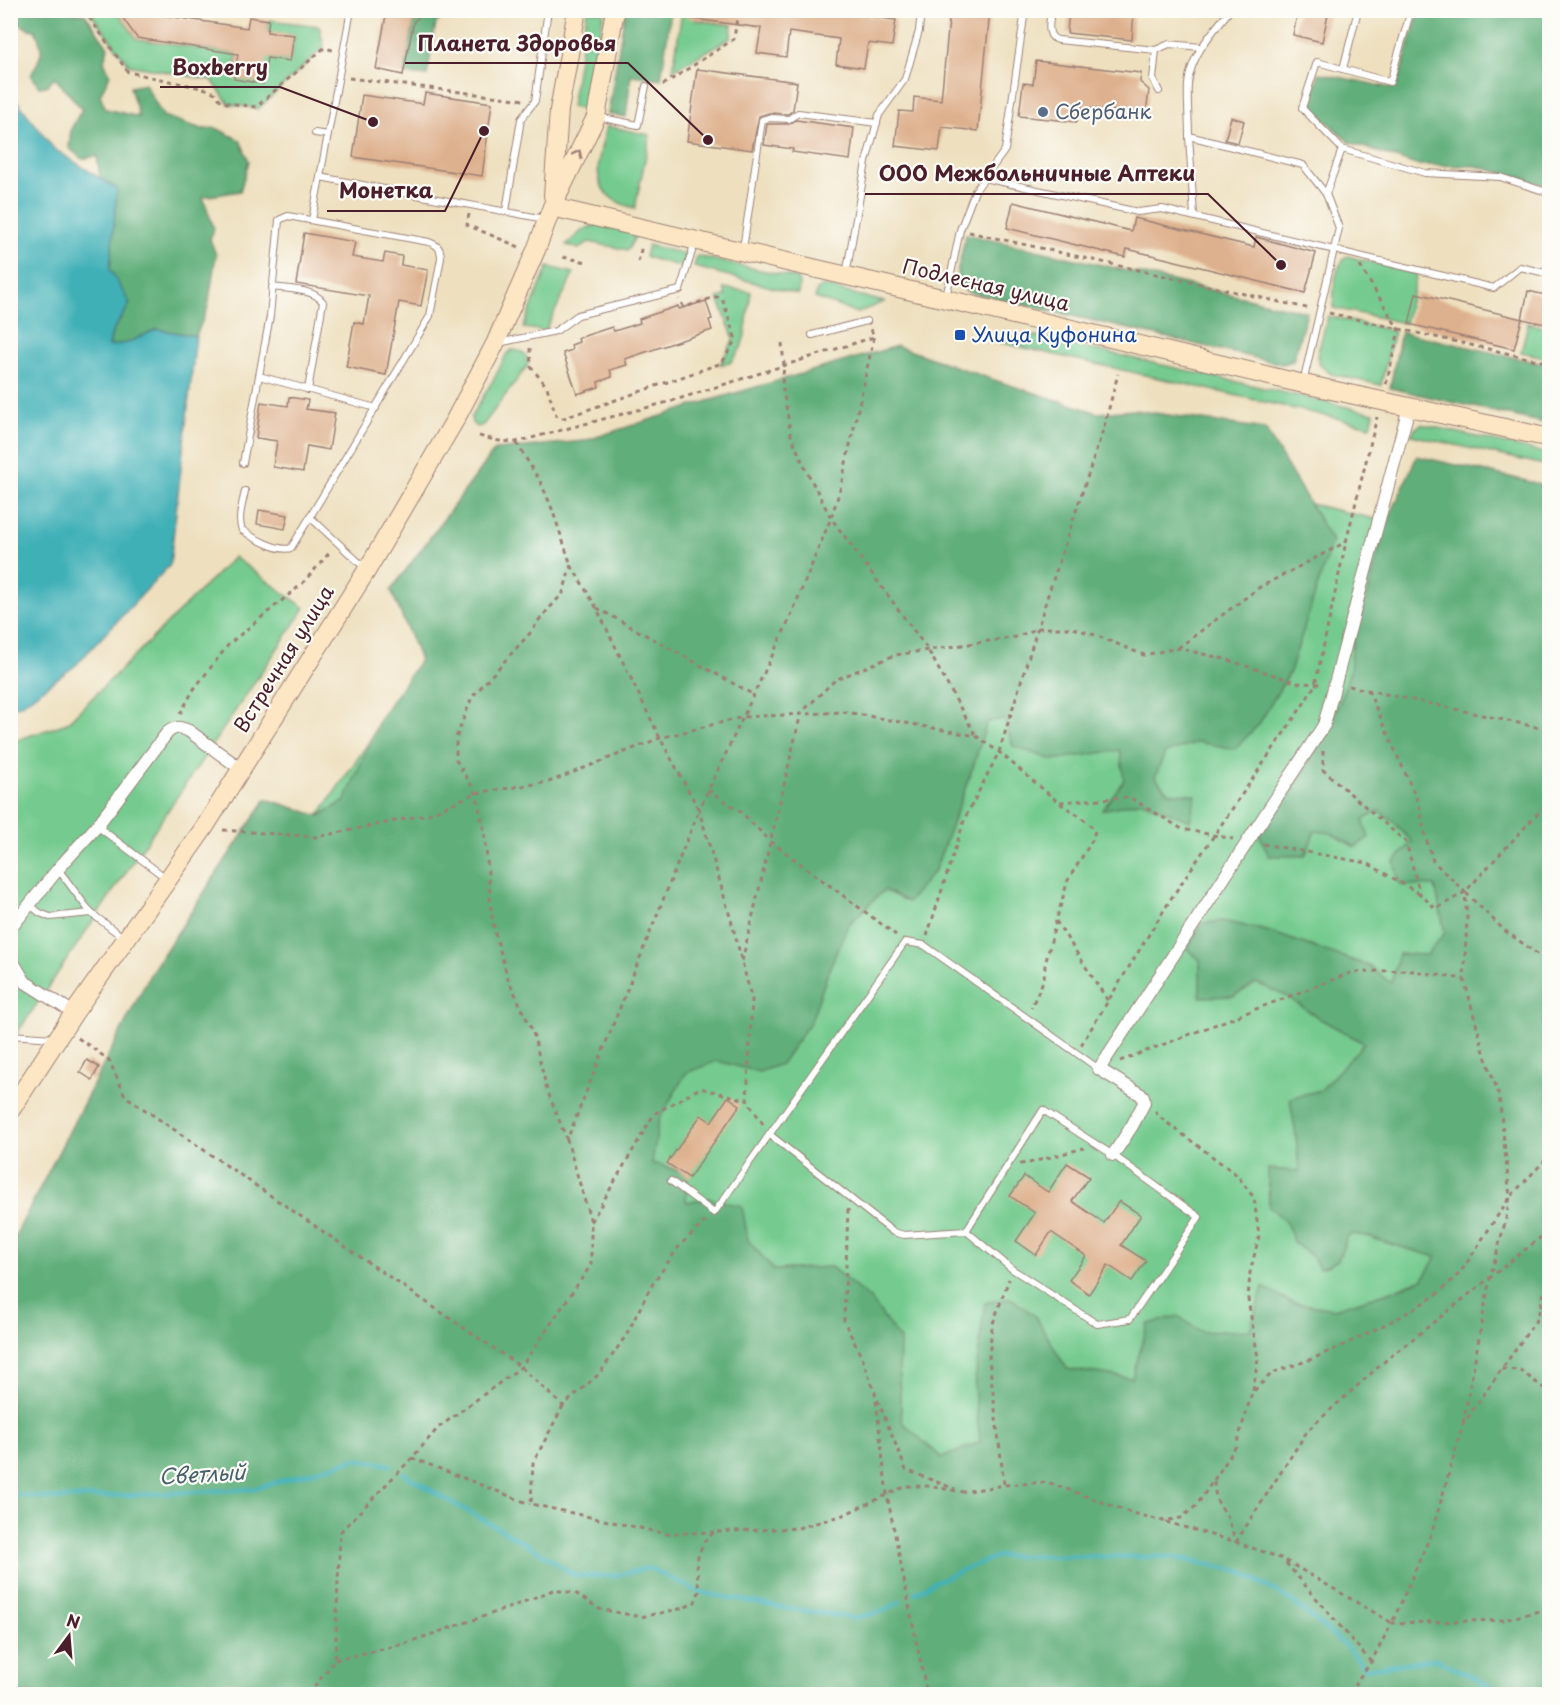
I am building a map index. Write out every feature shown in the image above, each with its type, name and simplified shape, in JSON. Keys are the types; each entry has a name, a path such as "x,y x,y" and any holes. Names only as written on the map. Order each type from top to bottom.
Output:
{"main road":[{"path":"550,213 559,110 577,10"},
{"path":"550,213 596,117 615,10"},
{"name":"Подлесная улица","path":"550,213 695,240 1303,384 1550,438"},
{"name":"Встречная улица","path":"10,1111 65,1027 204,828 367,570 455,420 495,344 550,213"}],"street":[{"path":"1113,1155 1144,1102 1143,1096 1099,1069 1324,725 1409,406"},
{"path":"10,929 58,869 97,826 173,728 180,727 189,730 241,770"},
{"path":"10,957 25,982 65,1027"}],"lane":[{"path":"312,220 351,10"},
{"path":"506,212 522,119 535,101 548,10"},
{"path":"846,275 859,217 866,162 879,115 905,78 919,30 921,10"},
{"path":"946,298 960,230 975,191 1005,150 1025,10"},
{"path":"1051,10 1049,32 1053,39 1156,50 1169,44 1202,48"},
{"path":"1194,216 1188,81 1195,58 1230,10"},
{"path":"1343,69 1358,10"},
{"path":"1411,10 1390,82 1317,62 1302,108 1342,149 1425,173 1500,177 1550,193"},
{"path":"1156,50 1154,79 1159,91"},
{"path":"596,117 638,125 646,86"},
{"path":"742,251 762,120 789,119 798,113 877,123"},
{"path":"315,133 328,135"},
{"path":"1189,136 1303,165 1326,194 1339,228 1303,384"},
{"path":"1326,194 1342,149"},
{"path":"320,177 506,212 550,213"},
{"path":"984,178 1138,212 1162,208 1494,288 1520,267 1550,274"},
{"path":"243,463 270,316 279,220 288,216 437,245 441,251 441,258 430,316 291,548 285,550 277,548 242,530 240,520 245,491"},
{"path":"495,344 556,331 578,315 680,290 695,240"},
{"path":"273,287 319,296 323,302 308,390"},
{"path":"813,335 867,321"},
{"path":"259,376 375,408"},
{"path":"310,517 367,570"},
{"path":"97,826 168,879"},
{"path":"58,869 91,913 126,939"},
{"path":"29,905 50,917 91,913"},
{"path":"671,1181 714,1213 905,942 924,945 1099,1069"},
{"path":"10,1035 65,1027"},
{"path":"769,1134 893,1232 899,1235 966,1231 1012,1269 1097,1324 1130,1319 1199,1217 1113,1155 1043,1110 966,1231"}],"path":[{"path":"84,10 128,72 206,89 215,93 222,102 256,107 324,48 343,52"},
{"path":"663,85 734,39 738,10"},
{"path":"339,77 535,101"},
{"path":"471,205 467,225 519,247"},
{"path":"960,230 1550,363"},
{"path":"638,262 642,246"},
{"path":"1076,1054 1172,897 1315,685 1346,542 1399,330 1352,255"},
{"path":"563,257 587,262"},
{"path":"529,337 531,367 547,387 556,415 564,418 719,364 724,360 735,338 723,301 720,297 715,297 683,306 676,291"},
{"path":"567,1140 699,810 790,618 831,518 840,490 874,337 867,321"},
{"path":"479,436 516,442 672,401 874,337"},
{"path":"782,343 784,366 782,384 790,435 831,518 928,650 976,736 1095,830 1094,839 1068,880 1045,965 1044,979 1031,1008"},
{"path":"924,945 965,818 999,753 1104,427 1118,374"},
{"path":"516,442 541,483 571,565 596,607 660,738 699,810 752,1000 747,1100 769,1134"},
{"path":"742,961 801,713 835,680 895,655 1016,637 1038,628 1073,628 1144,655 1178,648 1260,587 1346,542"},
{"path":"173,728 194,689 229,644 303,584 338,543"},
{"path":"309,1695 335,1660 340,1532 438,1428 521,1367 591,1265 591,1222 567,1140 547,1090 533,1032 508,979 495,933 487,874 485,836 476,793 456,760 456,738 472,697 563,593 571,565"},
{"path":"596,607 753,695"},
{"path":"1178,648 1228,660 1298,683 1336,684 1550,730"},
{"path":"1368,690 1419,804 1433,861 1504,930 1550,963"},
{"path":"204,828 317,837 429,814 476,793 549,782 660,738 743,717 846,712 976,736"},
{"path":"1324,725 1323,770 1406,842 1420,894 1436,909 1465,892 1550,800"},
{"path":"708,790 741,812 770,841 905,942"},
{"path":"1351,1695 1392,1623 1432,1532 1463,1424 1490,1278 1510,1197 1498,1095 1464,979 1467,919 1465,892"},
{"path":"1056,921 1108,1001"},
{"path":"1099,1069 1353,972 1407,970 1464,979"},
{"path":"65,1027 109,1060 125,1096 521,1367 563,1406"},
{"path":"591,1222 654,1114 700,1088 747,1100"},
{"path":"1143,1096 1158,1116 1237,1175 1254,1198 1259,1236 1250,1273 1248,1299 1258,1358 1252,1393 1236,1446 1196,1506 1181,1518 1163,1521"},
{"path":"1009,1162 1029,1163 1078,1149 1100,1147"},
{"path":"1252,1393 1272,1373 1350,1342 1400,1317 1436,1295 1460,1273 1510,1197 1550,1155"},
{"path":"849,1198 844,1321 863,1360 906,1470 963,1492"},
{"path":"531,1504 532,1463 563,1406 600,1373 627,1334 650,1288 680,1245 714,1213"},
{"path":"1236,1542 1308,1430 1385,1361 1550,1230"},
{"path":"1005,1485 989,1359 992,1326 1012,1269"},
{"path":"1463,1424 1537,1319 1550,1270"},
{"path":"1502,1369 1520,1370 1550,1393"},
{"path":"876,1396 887,1495 927,1695"},
{"path":"412,1458 531,1504 668,1534 798,1528 841,1516 906,1486 927,1486 963,1492 1005,1485 1047,1482 1129,1512 1236,1542 1283,1559 1392,1623 1504,1620 1550,1608"},
{"path":"1214,1482 1216,1499 1228,1518 1236,1542"},
{"path":"335,1660 403,1644 511,1608 553,1590 575,1593 599,1609 641,1617 684,1608 695,1602 699,1592 696,1568 698,1556 704,1542 714,1532"},
{"path":"1283,1559 1371,1662"}],"green space":[{"path":"19,11 67,11 85,14 108,47 104,61 110,75 100,95 106,109 139,117 130,87 145,84 163,116 202,129 216,128 240,140 249,161 240,191 203,197 214,229 210,239 216,255 208,307 196,336 157,329 127,343 109,346 112,332 129,304 110,269 116,190 100,177 97,156 82,159 69,148 71,129 82,109 54,77 47,86 39,87 31,75 40,58 41,49 35,30 28,29 16,21"},
{"path":"89,11 117,11 137,39 237,54 234,79 267,58 290,61 294,36 267,32 269,20 319,26 324,47 258,109 229,104 212,80 129,65"},
{"path":"429,11 454,11 436,23 427,76 403,74 414,21"},
{"path":"587,11 604,11 586,110 571,107"},
{"path":"625,11 671,11 661,79 631,75 626,117 608,114"},
{"path":"682,11 697,11 696,20 732,25 731,38 673,70"},
{"path":"1419,11 1549,11 1549,186 1476,166 1416,165 1349,142 1310,106 1319,73 1396,89"},
{"path":"607,126 650,135 635,208 609,196 602,187 598,166"},
{"path":"597,224 637,233 628,250 589,242 579,249 566,245 583,230"},
{"path":"966,234 1307,312 1293,361 1282,364 968,292 958,285 957,273"},
{"path":"648,245 686,254 683,267 645,257"},
{"path":"697,256 797,278 798,294 694,267"},
{"path":"1347,256 1417,274 1405,323 1333,308 1337,273"},
{"path":"548,267 574,273 545,331 523,328"},
{"path":"823,286 884,302 857,313 815,298 817,290"},
{"path":"724,288 751,292 741,348 730,363 720,364 734,339 718,298 726,296"},
{"path":"1328,316 1394,331 1381,385 1331,374 1319,364 1317,356"},
{"path":"1528,323 1549,328 1549,358 1521,352"},
{"path":"1401,332 1549,365 1549,424 1390,388"},
{"path":"1035,336 1374,413 1371,426 993,341 1000,338"},
{"path":"897,346 1098,413 1134,410 1265,429 1332,541 1290,672 1259,724 1235,749 1198,742 1165,753 1155,777 1168,792 1196,795 1190,821 1142,801 1102,810 1124,780 1120,750 1052,760 1013,746 1004,719 987,722 935,870 908,902 884,890 848,925 811,1021 781,1064 759,1072 717,1061 686,1073 659,1120 652,1163 688,1173 686,1202 707,1198 742,1206 748,1240 774,1270 831,1267 871,1300 900,1340 899,1379 902,1422 942,1458 980,1442 974,1388 985,1303 1011,1298 1035,1316 1067,1369 1132,1378 1148,1324 1178,1316 1202,1332 1250,1330 1263,1287 1291,1302 1334,1309 1423,1279 1436,1257 1367,1236 1353,1234 1347,1237 1338,1260 1319,1268 1313,1257 1293,1242 1285,1222 1269,1207 1268,1169 1299,1171 1290,1098 1321,1090 1364,1043 1322,1020 1286,996 1256,983 1234,996 1200,997 1200,960 1187,949 1203,923 1223,921 1267,931 1369,966 1391,983 1399,954 1426,955 1445,933 1435,886 1400,885 1394,862 1412,842 1393,821 1379,811 1363,820 1369,838 1355,847 1331,833 1315,831 1305,856 1269,856 1259,834 1319,746 1342,697 1350,671 1353,641 1360,613 1367,598 1385,527 1417,456 1549,486 1549,1694 11,1694 10,1246 152,971 266,799 319,816 345,801 380,718 420,660 391,590 495,450 584,441 708,401"},
{"path":"512,350 524,354 528,365 483,425 477,427 472,423 471,417 506,355"},
{"path":"793,385 1549,559 1549,1694 11,1694 11,1266 498,553"},
{"path":"1421,424 1549,454 1549,466 1411,435"},
{"path":"234,557 305,608 11,1042 11,742 67,723"}],"water":[{"path":"10,92 54,149 117,189 110,269 130,304 112,332 109,346 127,343 157,329 196,336 170,565 75,666 20,705 11,707"}],"building":[{"path":"117,10 151,10 154,14 247,28 249,17 269,20 267,32 294,35 290,61 267,58 263,84 234,79 238,54 137,38"},
{"path":"387,10 429,10 414,21 403,75 376,69"},
{"path":"688,10 832,10 848,13 849,10 868,10 867,16 896,20 892,46 868,43 864,68 836,64 839,39 789,32 786,57 757,53 761,28 687,18"},
{"path":"950,10 990,10 978,131 942,127 939,151 895,146 899,111 913,112 914,97 941,100"},
{"path":"1069,10 1134,10 1132,40 1067,33"},
{"path":"1298,10 1329,10 1322,42 1293,35"},
{"path":"1036,61 1141,73 1140,82 1149,90 1146,114 1079,107 1077,122 1019,116 1023,83 1033,84"},
{"path":"697,69 797,82 793,110 788,114 769,113 759,116 752,150 687,141"},
{"path":"425,93 492,103 482,176 353,157 362,95 423,104"},
{"path":"1231,117 1244,121 1238,143 1225,140"},
{"path":"796,120 854,128 850,160 792,152 793,149 764,145 767,124 789,124"},
{"path":"1013,202 1131,231 1134,218 1254,247 1256,237 1316,253 1305,293 1127,249 1125,257 1007,228"},
{"path":"304,233 355,242 352,257 383,262 385,253 402,256 401,265 428,270 421,306 399,302 386,375 346,367 354,322 364,324 369,296 296,284"},
{"path":"1528,291 1550,296 1550,325 1522,319"},
{"path":"1416,293 1522,319 1514,349 1409,324"},
{"path":"706,301 712,319 709,320 712,330 625,359 627,365 610,370 612,377 598,382 599,387 577,394 563,353 572,350 571,345 579,342 578,338 612,327 614,331 640,323 639,319 678,306 679,309"},
{"path":"289,397 308,400 306,409 335,413 329,450 307,446 303,472 273,467 277,441 256,438 261,402 288,406"},
{"path":"259,510 288,515 285,529 257,524"},
{"path":"87,1060 99,1067 92,1080 80,1072"},
{"path":"728,1097 740,1105 689,1178 667,1163 701,1115 711,1122"},
{"path":"1067,1163 1089,1177 1072,1201 1104,1223 1119,1201 1141,1215 1121,1245 1146,1261 1132,1281 1108,1265 1089,1294 1069,1280 1086,1256 1051,1232 1036,1255 1016,1241 1035,1213 1010,1196 1024,1176 1048,1192"}],"waterway":[{"name":"Светлый","path":"10,1494 54,1499 254,1489 356,1459 391,1465"},
{"path":"403,1473 532,1547 575,1576 612,1576 649,1568 699,1592 778,1607 855,1618 883,1611 900,1602"},
{"path":"915,1593 934,1582 997,1556 1174,1557 1240,1571 1292,1601 1347,1647 1366,1669 1436,1659 1507,1694"}],"place":[{"name":"Сбербанк","path":"1043,112"},
{"name":"Boxberry","path":"373,122"},
{"name":"Монетка","path":"484,131"},
{"name":"Планета Здоровья","path":"708,140"},
{"name":"ООО Межбольничные Аптеки","path":"1281,265"},
{"name":"Улица Куфонина","path":"960,335"}]}
